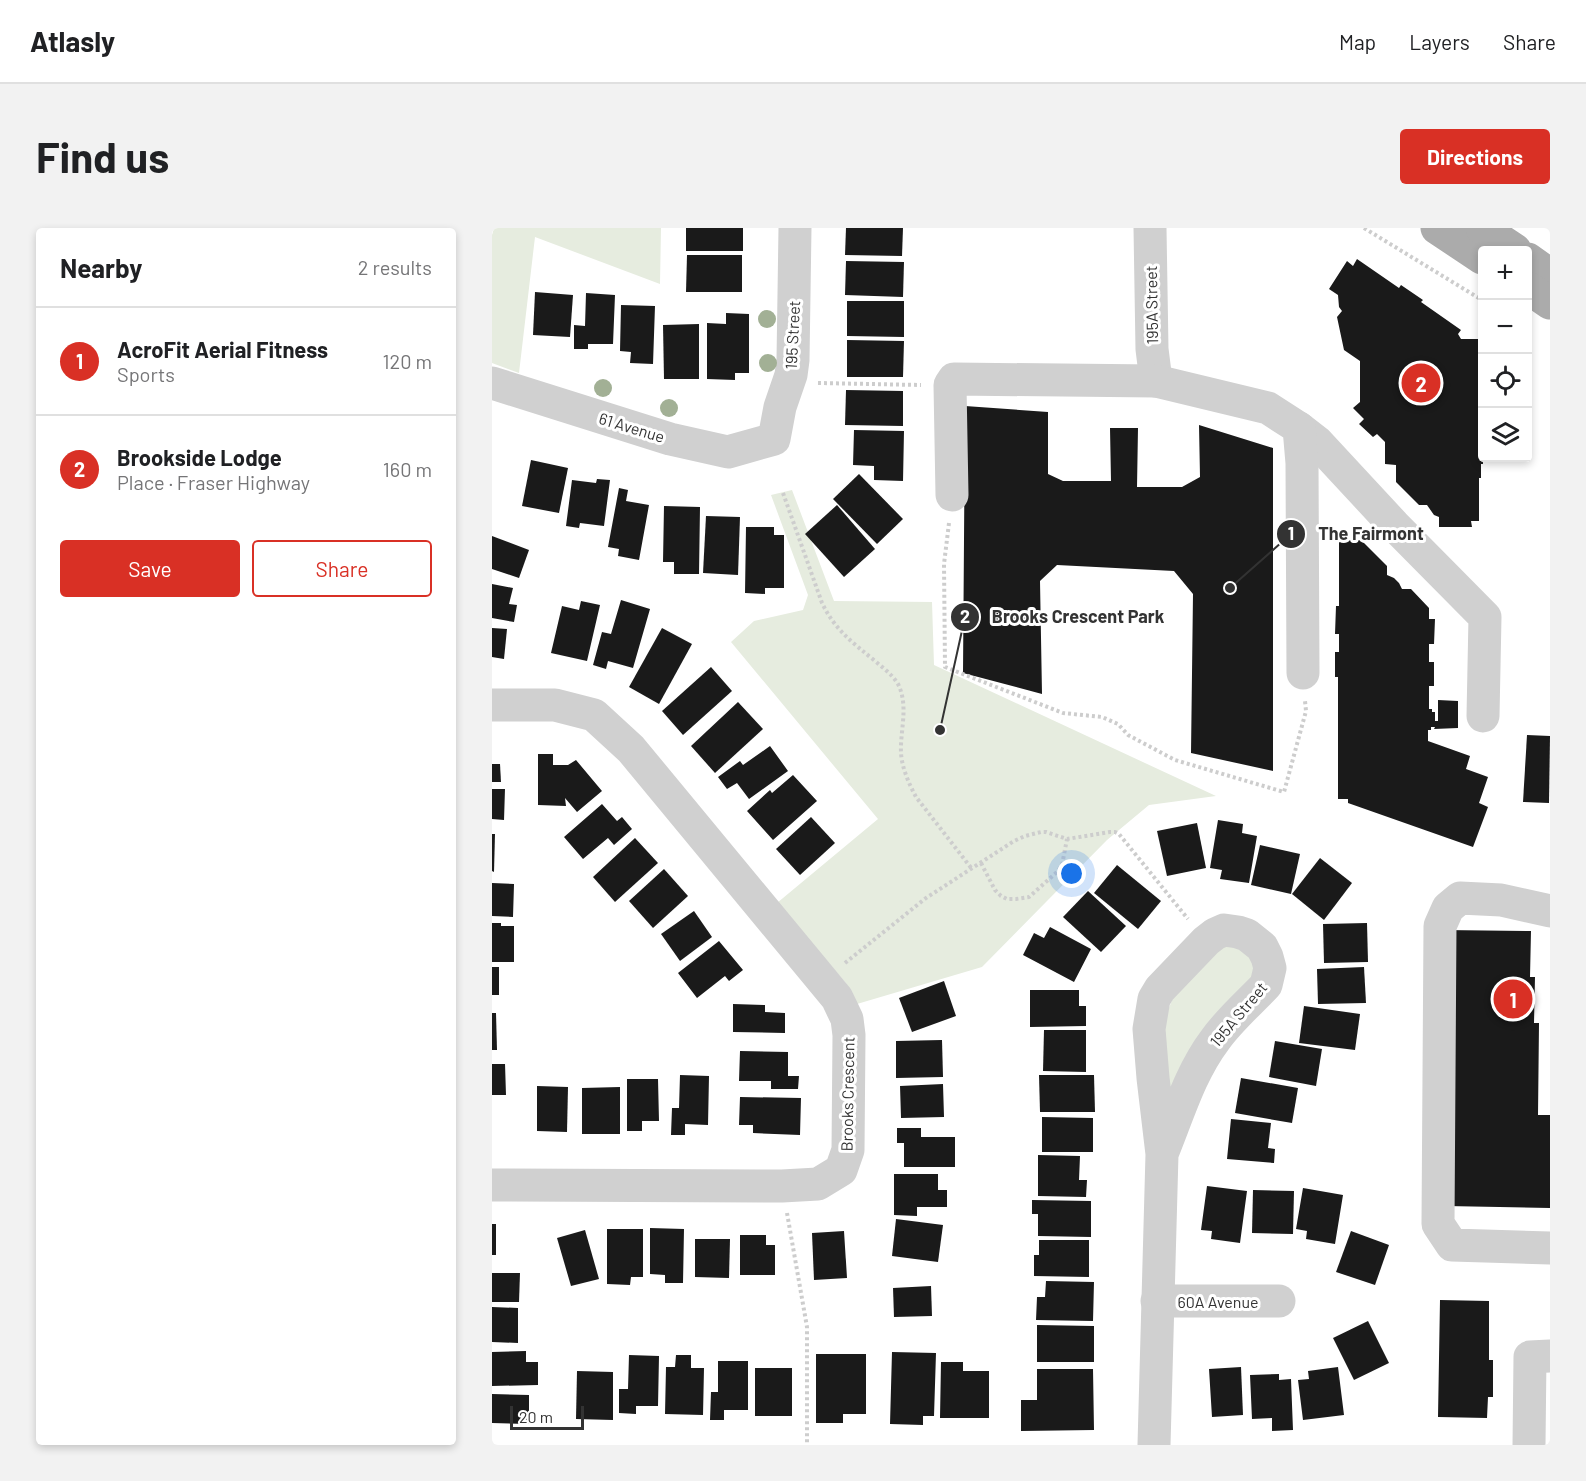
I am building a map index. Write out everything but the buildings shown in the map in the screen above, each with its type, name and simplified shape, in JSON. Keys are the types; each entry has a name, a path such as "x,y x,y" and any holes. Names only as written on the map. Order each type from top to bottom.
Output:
{"main road":[{"path":"1437,228 1478,255"},
{"path":"1482,228 1506,246"},
{"path":"1532,270 1550,303"}],"street":[{"name":"195 Street","path":"774,440 780,407 794,360 795,228"},
{"name":"195A Street","path":"1150,228 1152,349 1156,381"},
{"path":"1500,228 1514,246"},
{"path":"952,495 950,385 954,379 1156,381 1268,408 1317,442 1394,525 1485,617 1484,716"},
{"name":"61 Avenue","path":"492,383 670,439 728,452 774,440"},
{"path":"1299,428 1302,463 1302,673"},
{"name":"Brooks Crescent","path":"492,705 555,705 594,715 631,749 837,998 847,1018 849,1035 848,1150 841,1170 818,1184 782,1186 492,1185"},
{"path":"1550,911 1501,900 1460,898 1448,908 1440,926 1438,1224 1452,1245 1550,1248"},
{"name":"195A Street","path":"1154,1445 1162,1154 1149,1029 1154,999 1160,989 1215,934 1224,930 1247,935 1262,947 1267,957 1270,968 1266,985 1213,1042 1196,1070 1162,1154"},
{"name":"60A Avenue","path":"1157,1301 1279,1301"},
{"path":"1529,1445 1530,1357 1550,1356"}],"path":[{"path":"1364,228 1478,298"},
{"path":"816,382 950,385"},
{"path":"783,493 822,603 831,620 843,634 890,674 898,684 904,704 902,760 916,797 972,869"},
{"path":"952,495 944,564 945,667 1063,714 1102,717 1118,724 1128,735 1175,760 1284,792 1306,711 1302,673"},
{"path":"837,970 926,898 1014,841 1046,831 1067,839 1115,831 1190,921"},
{"path":"981,863 995,890 1001,896 1007,899 1029,897 1062,865 1067,839"},
{"path":"785,1203 807,1327 807,1445"}],"shaded area":[{"path":"494,228 661,228 660,284 535,237 519,373 492,363 492,235"},
{"path":"792,490 834,601 932,602 934,665 1216,796 1149,805 1107,840 982,967 857,1004 845,982 777,903 878,819 731,642 754,621 803,610 808,595 771,495"},
{"path":"1228,945 1249,950 1259,968 1168,1109 1164,1020 1175,993 1216,948"}],"place":[{"name":"Brookside Lodge","path":"1421,383"},
{"name":"The Fairmont","path":"1230,588"},
{"name":"Brooks Crescent Park","path":"940,730"},
{"name":"AcroFit Aerial Fitness","path":"1513,999"}]}
